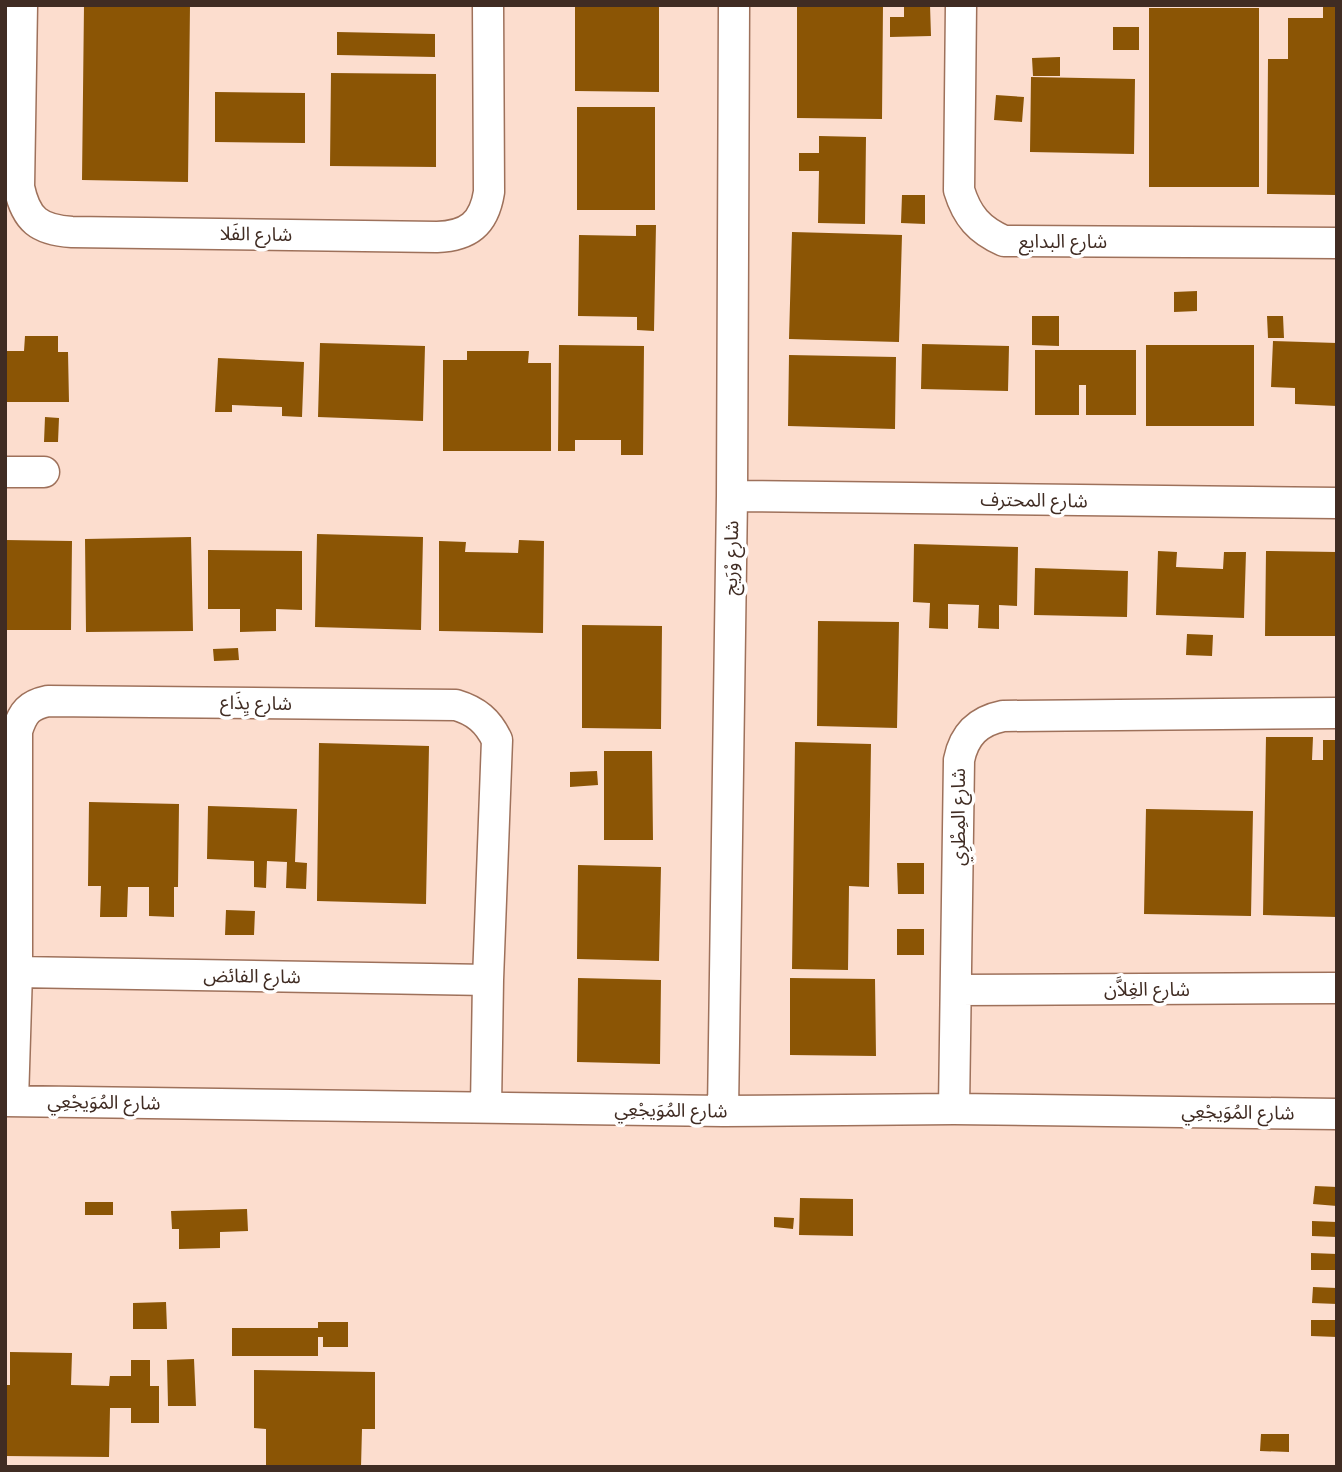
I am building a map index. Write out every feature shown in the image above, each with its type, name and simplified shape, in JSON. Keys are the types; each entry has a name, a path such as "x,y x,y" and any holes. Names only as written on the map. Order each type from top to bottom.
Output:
{"street":[{"name":"شارع الفَلا","path":"22,5 19,187 23,206 35,222 53,231 72,232 452,237 467,231 479,221 486,208 489,192 488,5"},
{"name":"شارع وْرَيج","path":"723,1111 732,496 734,5"},
{"name":"شارع البدايع","path":"961,5 959,190 964,207 974,222 988,234 1004,241 1337,243"},
{"path":"5,472 44,472"},
{"name":"شارع المحترف","path":"732,496 1337,503"},
{"name":"شارع يِذَاع","path":"9,1101 17,972 17,731 21,717 28,708 48,701 456,705 470,709 481,717 498,740 488,980 486,1107"},
{"name":"شارع المِطْرِي","path":"954,1109 958,760 968,735 990,718 1003,716 1337,713"},
{"name":"شارع الفائض","path":"17,972 488,980"},
{"name":"شارع الغِلاَّن","path":"957,990 1337,988"},
{"name":"شارع المُوَيجْعِي","path":"9,1101 723,1111 954,1109 1337,1114"}],"building":[{"path":"84,5 190,5 188,182 82,180"},
{"path":"575,5 659,5 659,92 575,91"},
{"path":"797,5 883,5 882,119 797,118"},
{"path":"904,5 930,5 931,36 890,37 890,17 904,17"},
{"path":"1323,7 1337,7 1337,195 1267,194 1268,59 1288,59 1288,18 1323,18"},
{"path":"1149,8 1259,8 1259,187 1149,187"},
{"path":"1113,27 1139,27 1139,50 1113,50"},
{"path":"337,32 435,34 435,57 337,55"},
{"path":"1060,57 1060,76 1033,76 1032,58"},
{"path":"331,73 436,74 436,167 330,166"},
{"path":"1031,77 1135,79 1134,154 1030,152"},
{"path":"215,92 305,93 305,143 215,142"},
{"path":"996,95 1024,97 1022,122 994,120"},
{"path":"577,107 655,107 655,210 577,210"},
{"path":"819,136 866,137 865,224 818,223 819,171 799,171 799,153 819,153"},
{"path":"902,195 925,195 925,224 901,223"},
{"path":"636,225 656,225 654,331 637,330 637,317 578,316 579,235 636,236"},
{"path":"792,232 902,235 899,342 789,339"},
{"path":"1197,291 1197,311 1174,312 1174,292"},
{"path":"1032,316 1059,316 1059,346 1032,345"},
{"path":"1267,316 1283,316 1284,338 1268,338"},
{"path":"25,336 58,336 58,352 68,352 69,402 5,402 5,351 24,351"},
{"path":"1273,341 1337,343 1337,406 1295,404 1295,388 1271,387"},
{"path":"320,343 425,346 423,421 318,417"},
{"path":"922,344 1009,346 1008,391 921,389"},
{"path":"559,345 644,346 643,455 621,455 621,440 575,440 575,451 558,451"},
{"path":"1146,345 1254,345 1254,426 1146,426"},
{"path":"1035,350 1136,350 1136,415 1086,415 1086,385 1079,385 1079,415 1035,415"},
{"path":"467,351 529,351 528,363 551,363 551,451 443,451 443,360 467,360"},
{"path":"789,355 896,357 895,429 788,426"},
{"path":"218,358 304,362 302,417 282,416 282,407 232,405 232,412 215,412"},
{"path":"45,417 59,418 58,442 44,442"},
{"path":"317,534 423,537 421,630 315,627"},
{"path":"191,537 193,631 86,632 85,539"},
{"path":"5,540 72,541 71,630 5,630"},
{"path":"519,540 544,541 543,633 439,631 439,541 466,542 465,552 518,553"},
{"path":"914,544 1018,547 1017,606 999,605 999,629 978,628 979,605 948,604 948,629 929,628 930,603 913,602"},
{"path":"208,550 302,551 302,610 276,609 276,631 240,632 240,609 208,609"},
{"path":"1158,551 1177,552 1176,567 1223,569 1224,552 1246,552 1244,618 1156,615"},
{"path":"1266,551 1337,552 1337,636 1265,636"},
{"path":"1035,568 1128,571 1127,617 1034,615"},
{"path":"818,621 899,622 897,728 817,726"},
{"path":"582,625 662,626 661,729 582,728"},
{"path":"1187,634 1213,635 1212,656 1186,655"},
{"path":"238,648 239,660 214,661 213,649"},
{"path":"1266,737 1313,737 1312,760 1323,760 1323,740 1337,740 1337,917 1263,915"},
{"path":"795,742 871,744 869,887 849,886 848,970 792,969"},
{"path":"319,743 429,746 426,904 317,901"},
{"path":"604,751 652,751 653,840 604,840"},
{"path":"597,771 598,785 570,787 570,772"},
{"path":"89,802 179,804 178,887 174,887 174,917 149,916 149,887 128,887 127,917 100,917 101,886 88,886"},
{"path":"208,806 297,809 295,862 307,863 306,889 286,888 287,862 267,861 266,888 254,887 254,861 207,859"},
{"path":"1146,809 1253,811 1251,916 1144,914"},
{"path":"897,863 924,863 924,894 898,894"},
{"path":"578,865 661,867 659,961 577,959"},
{"path":"226,910 255,911 254,935 225,935"},
{"path":"897,929 924,929 924,955 897,955"},
{"path":"578,978 661,980 660,1064 577,1062"},
{"path":"790,978 875,979 876,1056 790,1055"},
{"path":"1315,1186 1337,1187 1337,1206 1313,1204"},
{"path":"800,1198 853,1199 853,1236 799,1235"},
{"path":"85,1202 113,1202 113,1215 85,1215"},
{"path":"247,1209 248,1231 220,1232 220,1248 179,1249 179,1229 172,1229 171,1211"},
{"path":"774,1217 794,1218 793,1229 774,1227"},
{"path":"1312,1221 1337,1222 1337,1237 1312,1236"},
{"path":"1311,1253 1337,1254 1337,1270 1311,1270"},
{"path":"1313,1287 1337,1288 1337,1304 1312,1303"},
{"path":"166,1302 167,1329 133,1329 133,1303"},
{"path":"1311,1320 1337,1320 1337,1337 1311,1336"},
{"path":"318,1322 348,1322 348,1347 323,1347 323,1337 318,1337 318,1356 232,1356 232,1328 318,1328"},
{"path":"10,1352 72,1353 71,1385 109,1386 110,1376 131,1376 131,1360 150,1360 150,1386 159,1386 159,1423 131,1423 131,1408 110,1408 109,1457 5,1456 5,1385 10,1385"},
{"path":"194,1359 196,1406 168,1406 167,1360"},
{"path":"254,1370 375,1372 375,1429 362,1429 361,1467 266,1467 266,1429 254,1428"},
{"path":"1261,1434 1289,1434 1289,1452 1260,1451"}]}
